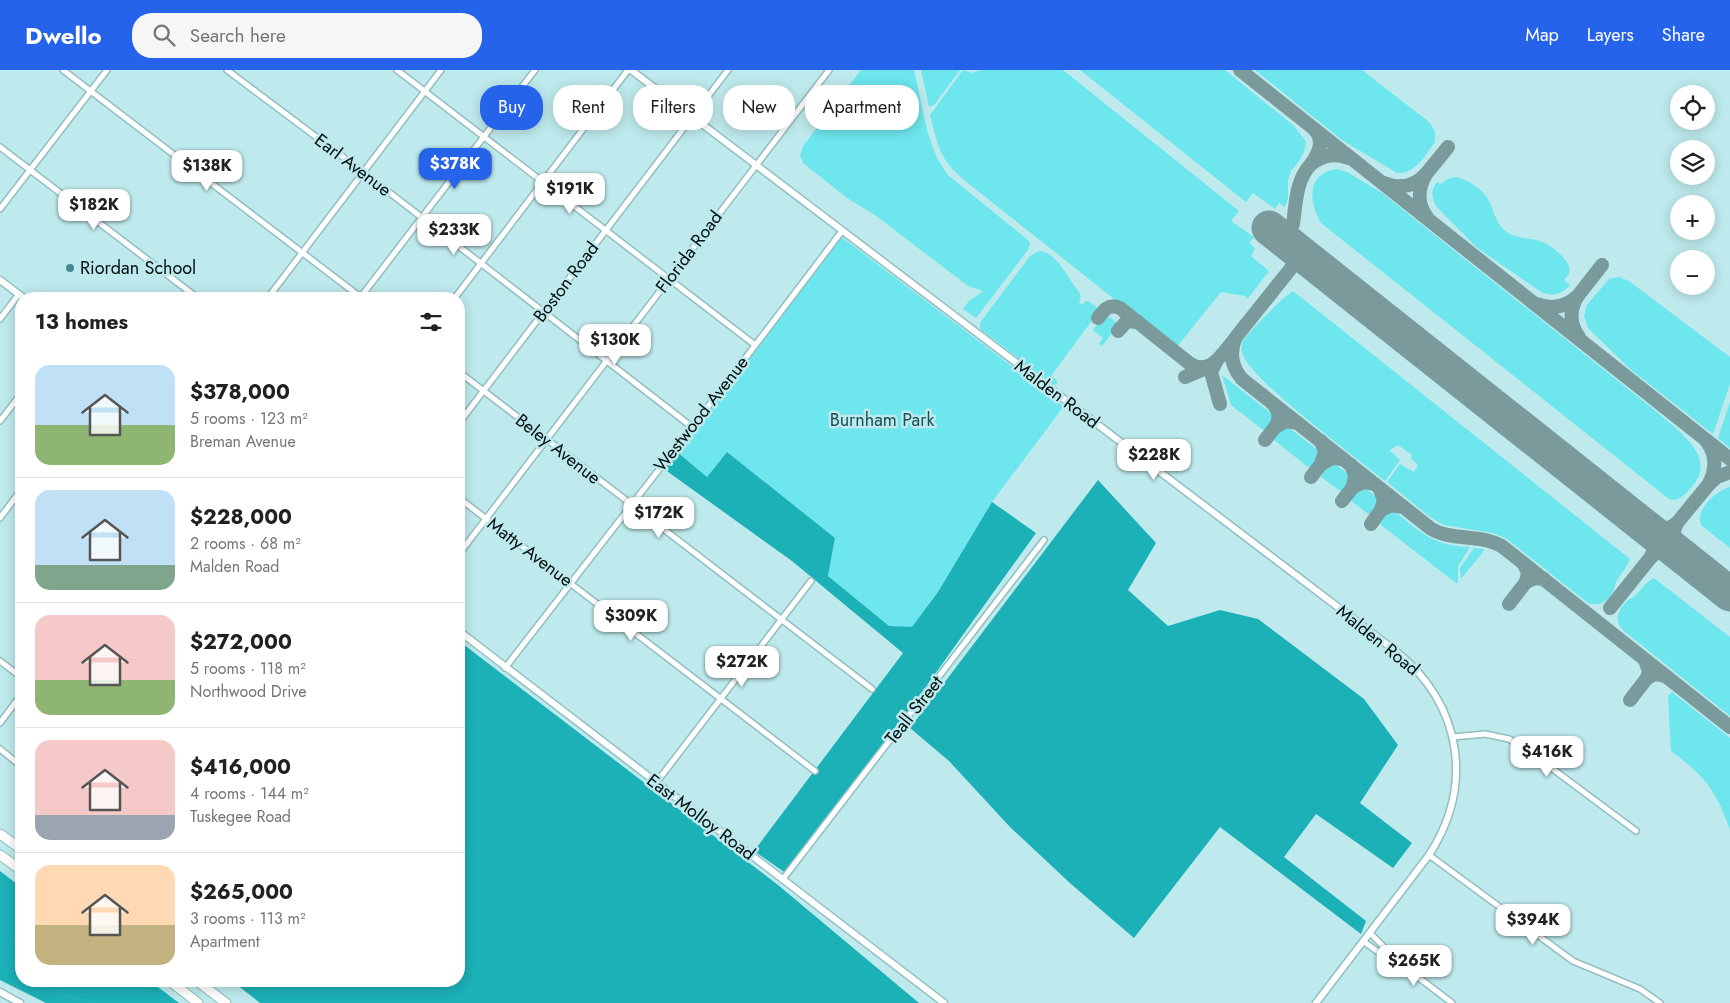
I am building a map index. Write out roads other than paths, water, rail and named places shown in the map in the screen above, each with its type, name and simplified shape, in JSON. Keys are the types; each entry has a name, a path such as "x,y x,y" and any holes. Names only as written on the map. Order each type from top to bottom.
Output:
{"highway":[{"path":"0,834 15,845"},
{"path":"0,855 15,866"},
{"path":"178,987 198,1003"},
{"path":"205,987 226,1003"}],"street":[{"path":"63,70 354,292"},
{"path":"0,209 107,70"},
{"name":"Earl Avenue","path":"228,70 692,427"},
{"path":"397,70 755,344"},
{"path":"272,292 441,70"},
{"path":"366,292 483,136 535,70"},
{"path":"459,292 630,70"},
{"name":"Malden Road","path":"630,70 650,85"},
{"name":"Boston Road","path":"713,90 728,70"},
{"name":"Florida Road","path":"465,546 829,70"},
{"name":"Boston Road","path":"465,415 682,130"},
{"name":"Malden Road","path":"709,130 1397,652 1423,676 1447,718 1453,737 1456,776 1449,816 1443,831 1429,855 1316,1003"},
{"path":"0,146 190,292"},
{"name":"Westwood Avenue","path":"505,668 842,231"},
{"path":"0,280 16,292"},
{"path":"0,319 15,304"},
{"name":"Beley Avenue","path":"465,377 872,689"},
{"path":"0,421 15,402"},
{"path":"0,518 15,498"},
{"name":"Matty Avenue","path":"465,503 816,771"},
{"name":"Teall Street","path":"783,879 1044,540"},
{"path":"656,782 811,581"},
{"name":"East Molloy Road","path":"465,636 944,1003"},
{"path":"0,662 15,673"},
{"path":"1,721 15,704"},
{"path":"1453,737 1485,734 1509,739 1530,752 1636,831"},
{"path":"0,749 15,761"},
{"path":"1429,855 1573,961 1640,989 1660,1003"},
{"path":"1370,933 1389,955 1452,1003"},
{"path":"1363,941 1378,952 1389,955"},
{"path":"0,992 20,1003"}],"waterway":[{"path":"0,930 15,941"},
{"path":"56,987 64,995 96,1003"}],"place":[{"name":"Riordan School","path":"70,268"}],"park label":[{"name":"Burnham Park","path":"882,420"}]}
